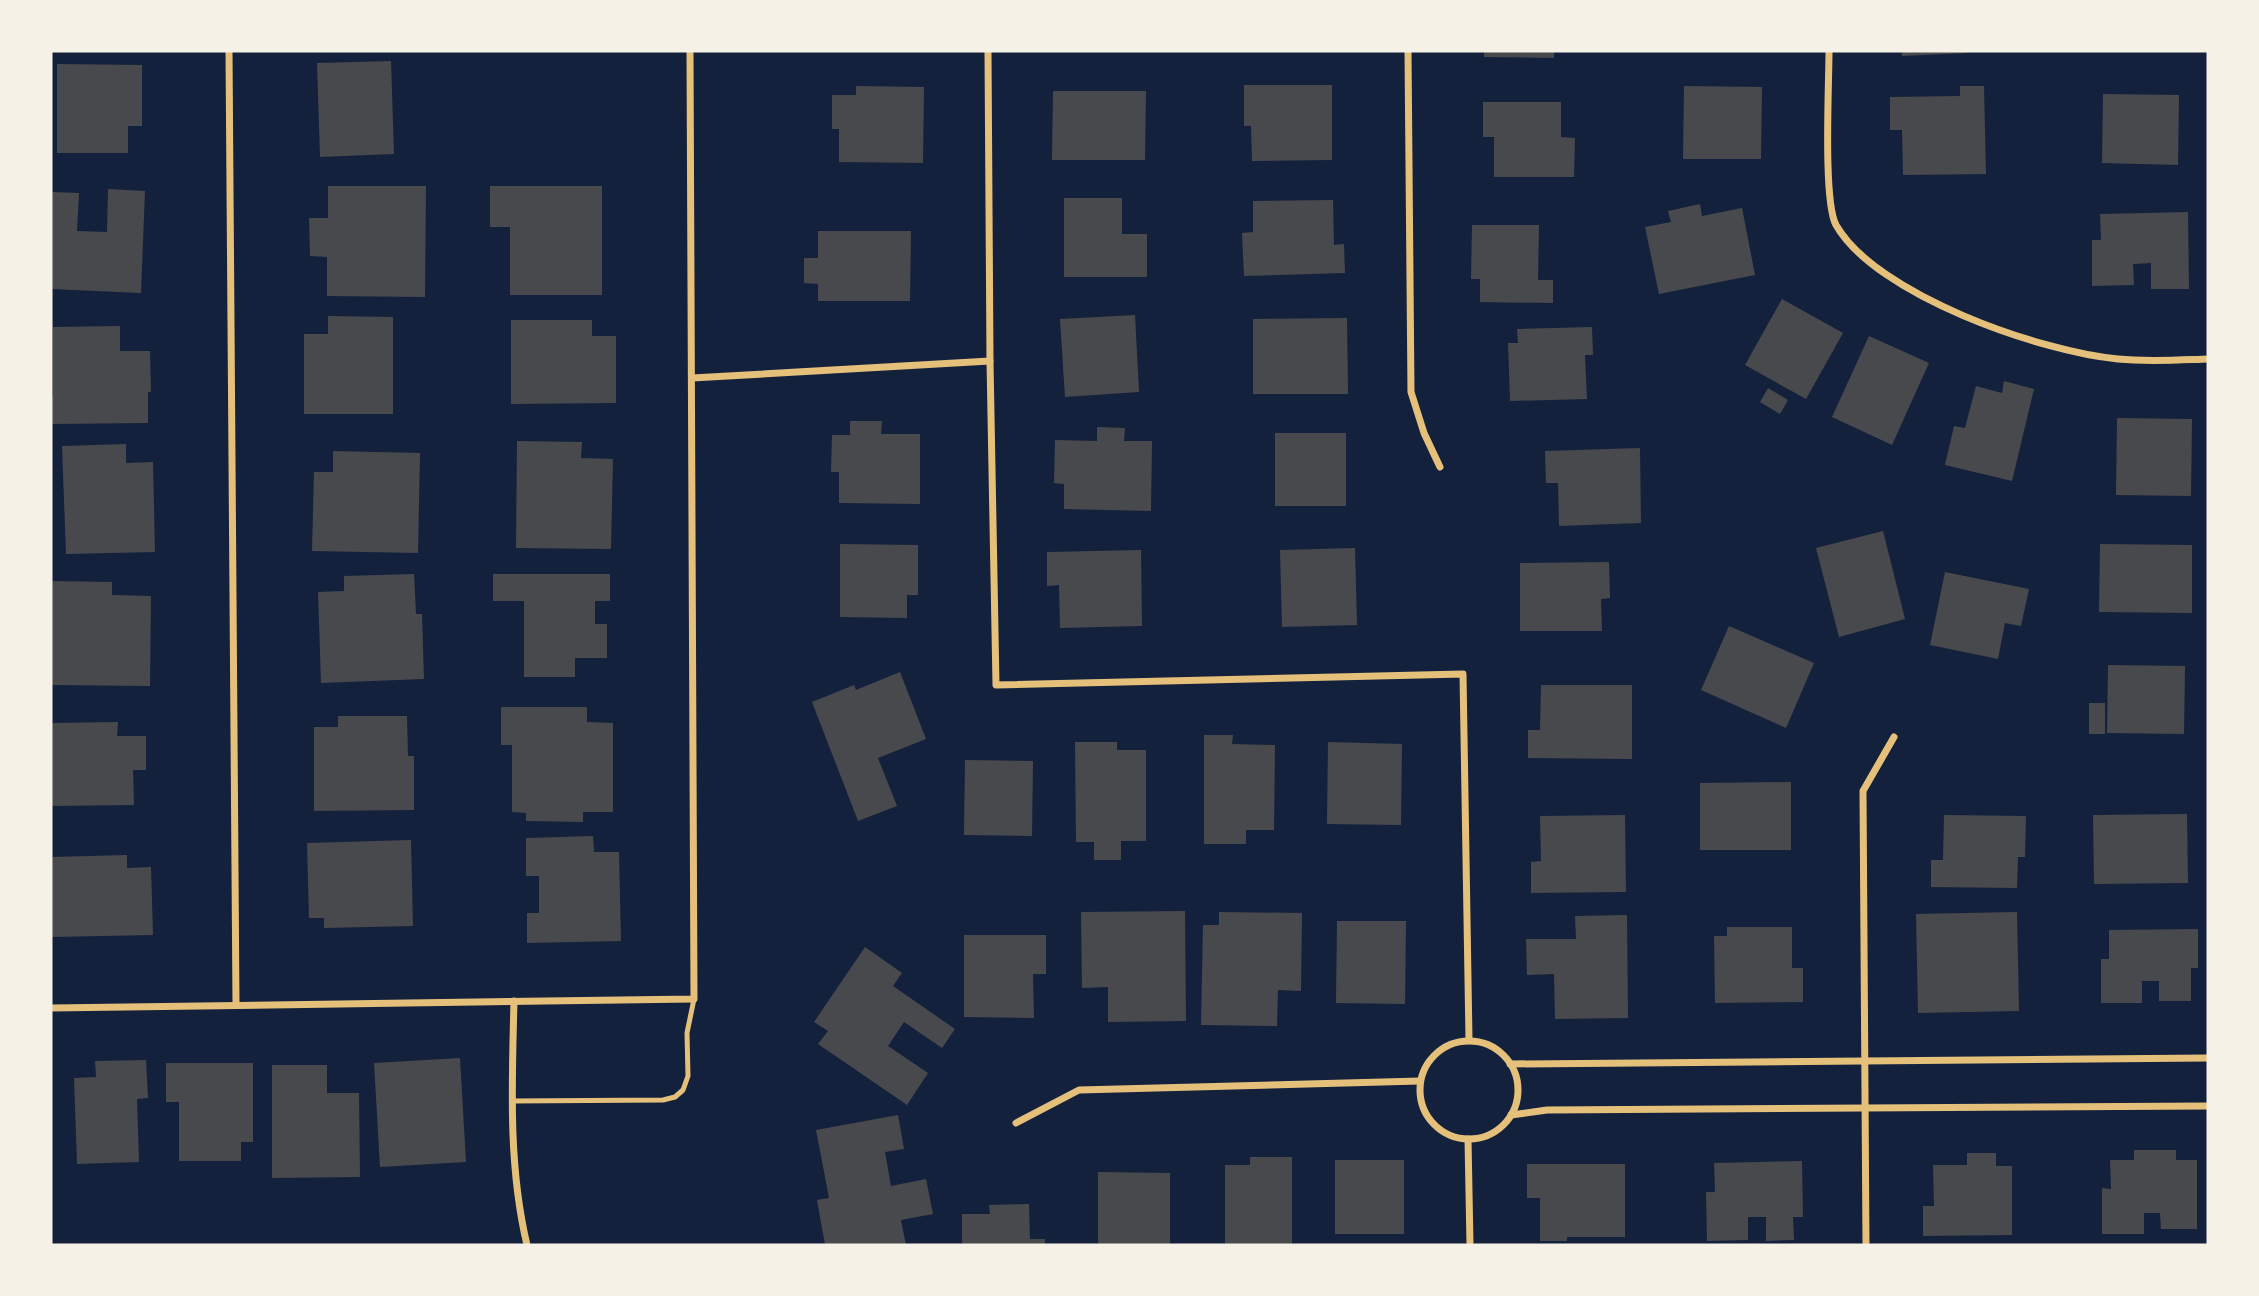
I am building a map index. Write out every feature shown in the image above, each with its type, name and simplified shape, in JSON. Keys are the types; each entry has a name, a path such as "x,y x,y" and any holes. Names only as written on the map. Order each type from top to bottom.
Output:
{"street":[{"path":"229,51 236,1005"},
{"path":"51,1008 694,999 690,51"},
{"path":"988,51 996,685 1463,674 1469,1040"},
{"path":"1408,51 1411,392 1424,433 1440,467"},
{"path":"1829,51 1829,192 1835,224 1858,254 1927,300 2020,337 2117,359 2208,359"},
{"path":"692,378 990,361"},
{"path":"1866,1245 1863,791 1894,737"},
{"path":"514,1001 512,1101 517,1196 527,1245"},
{"path":"1469,1040 1486,1044 1500,1052 1510,1064 1517,1082 1517,1099 1511,1115 1500,1128 1485,1137 1468,1139 1451,1136 1436,1128 1426,1114 1420,1098 1420,1081 1426,1065 1437,1052 1452,1044 1469,1040"},
{"path":"1510,1064 2208,1058"},
{"path":"1016,1123 1079,1090 1420,1081"},
{"path":"1511,1115 1547,1111 2208,1105"},
{"path":"1468,1139 1470,1245"}],"lane":[{"path":"512,1101 663,1100 675,1097 683,1090 688,1076 687,1033 694,999"}],"building":[{"path":"1484,51 1554,51 1554,58 1484,57"},
{"path":"1901,51 1967,51 1967,53 1902,56"},
{"path":"391,61 394,154 320,157 317,63"},
{"path":"57,64 142,65 142,126 128,126 128,153 57,153"},
{"path":"1244,85 1332,85 1332,160 1252,161 1251,126 1244,126"},
{"path":"856,86 924,87 923,163 839,162 839,129 832,129 832,95 856,95"},
{"path":"1684,86 1762,87 1761,159 1683,159"},
{"path":"1960,86 1984,86 1986,174 1903,175 1902,130 1890,130 1890,97 1960,96"},
{"path":"1053,91 1146,91 1145,160 1052,160"},
{"path":"2103,94 2179,95 2178,165 2102,163"},
{"path":"1483,102 1561,102 1561,137 1575,138 1574,177 1494,177 1494,137 1483,137"},
{"path":"328,186 426,186 425,297 327,296 327,257 310,256 309,218 328,218"},
{"path":"490,186 602,186 602,295 510,295 510,227 490,227"},
{"path":"108,189 145,191 141,293 51,289 51,192 79,193 77,231 107,232"},
{"path":"1064,198 1122,198 1122,234 1147,234 1147,277 1064,277"},
{"path":"1333,200 1334,245 1344,244 1345,273 1244,276 1242,233 1253,232 1253,201"},
{"path":"1700,204 1702,216 1742,208 1755,275 1659,294 1645,227 1671,222 1668,211"},
{"path":"2188,212 2189,289 2151,289 2151,263 2133,264 2134,285 2092,286 2092,240 2101,240 2100,214"},
{"path":"1472,225 1539,225 1538,280 1553,280 1553,303 1480,302 1480,279 1471,279"},
{"path":"818,231 911,231 910,301 818,301 818,284 804,283 804,258 818,258"},
{"path":"1782,299 1843,333 1806,399 1745,365"},
{"path":"1135,315 1139,392 1065,397 1060,319"},
{"path":"328,316 393,317 393,414 304,414 304,334 328,334"},
{"path":"1347,318 1348,394 1253,394 1253,319"},
{"path":"511,320 592,320 592,336 616,336 616,403 511,404"},
{"path":"120,326 120,351 150,351 151,392 148,392 148,423 51,424 53,327"},
{"path":"1592,327 1593,355 1585,355 1587,399 1510,401 1508,343 1518,343 1517,329"},
{"path":"1869,336 1929,363 1892,445 1832,417"},
{"path":"2004,381 2034,389 2012,481 1945,465 1954,426 1965,428 1976,386 2002,393"},
{"path":"1768,388 1788,400 1780,414 1760,402"},
{"path":"2117,418 2192,419 2191,496 2116,495"},
{"path":"850,421 882,421 881,434 920,434 920,504 839,503 839,472 831,472 832,435 850,435"},
{"path":"1097,427 1125,428 1124,441 1152,441 1151,511 1064,509 1064,484 1054,483 1055,440 1097,441"},
{"path":"1275,433 1346,433 1346,506 1275,506"},
{"path":"517,441 582,442 581,458 613,459 611,549 516,548"},
{"path":"126,444 126,463 153,462 155,552 66,554 62,446"},
{"path":"1640,448 1641,523 1559,526 1558,483 1546,483 1545,451"},
{"path":"333,451 420,453 418,553 312,551 314,472 333,472"},
{"path":"1883,531 1905,619 1839,637 1816,548"},
{"path":"840,544 918,545 918,595 907,595 907,618 840,617"},
{"path":"2100,544 2192,545 2192,613 2099,612"},
{"path":"1355,548 1357,625 1282,627 1280,550"},
{"path":"1141,550 1142,626 1060,628 1059,585 1047,586 1047,552"},
{"path":"1609,562 1610,598 1601,599 1602,631 1520,631 1520,563"},
{"path":"1945,572 2029,589 2021,626 2005,623 1998,659 1930,645"},
{"path":"414,574 416,614 422,614 424,679 321,683 318,592 344,591 344,576"},
{"path":"493,574 610,574 610,601 595,601 595,624 607,624 607,658 575,658 575,677 524,677 524,601 493,601"},
{"path":"51,581 112,582 112,595 151,596 150,686 51,685"},
{"path":"1729,626 1814,663 1786,728 1701,690"},
{"path":"2108,665 2185,666 2184,734 2107,733"},
{"path":"900,672 926,739 878,758 897,806 858,821 812,702 854,685 856,690"},
{"path":"1541,685 1632,685 1632,759 1528,758 1528,730 1540,730"},
{"path":"2089,703 2105,703 2105,734 2089,734"},
{"path":"501,707 587,707 587,722 613,723 613,812 583,812 583,822 526,821 526,813 512,812 512,745 501,745"},
{"path":"338,716 407,716 408,756 414,756 414,810 314,811 314,727 338,727"},
{"path":"118,722 117,736 146,736 146,770 133,770 134,805 51,806 51,723"},
{"path":"1204,735 1233,735 1232,744 1275,745 1274,830 1246,830 1246,844 1204,844"},
{"path":"1075,742 1117,742 1117,750 1146,750 1146,841 1121,841 1121,860 1094,860 1094,842 1076,842"},
{"path":"1328,742 1402,744 1401,825 1327,824"},
{"path":"965,760 1033,761 1032,836 964,835"},
{"path":"1791,782 1791,850 1700,850 1700,783"},
{"path":"2187,814 2188,883 2094,884 2093,815"},
{"path":"1625,815 1626,892 1531,893 1531,862 1541,861 1540,816"},
{"path":"1944,815 2026,816 2025,857 2018,857 2017,888 1931,887 1931,860 1943,860"},
{"path":"593,836 594,852 619,852 621,941 527,943 527,913 539,913 539,876 526,876 526,838"},
{"path":"411,840 413,926 324,928 324,918 309,918 307,843"},
{"path":"127,855 127,868 151,867 153,935 51,937 51,857"},
{"path":"1185,911 1186,1021 1108,1022 1108,987 1082,988 1081,912"},
{"path":"1219,912 1302,913 1301,991 1278,990 1277,1026 1201,1025 1203,925 1219,925"},
{"path":"2017,912 2019,1011 1918,1013 1916,914"},
{"path":"1627,915 1628,1018 1555,1019 1554,974 1527,975 1526,939 1576,939 1575,916"},
{"path":"1337,921 1406,921 1405,1004 1336,1003"},
{"path":"1727,927 1792,927 1792,968 1803,968 1803,1002 1715,1003 1714,936 1727,936"},
{"path":"2198,929 2198,968 2191,968 2191,1001 2159,1001 2159,981 2142,981 2142,1003 2101,1003 2101,959 2109,959 2109,930"},
{"path":"964,935 1046,935 1046,974 1033,974 1034,1018 964,1017"},
{"path":"865,947 902,973 893,986 955,1029 942,1048 904,1022 888,1046 928,1073 907,1105 818,1044 828,1031 814,1022"},
{"path":"460,1058 466,1162 380,1167 374,1063"},
{"path":"146,1060 148,1098 137,1099 139,1162 77,1164 74,1078 96,1077 95,1061"},
{"path":"166,1063 253,1063 253,1142 241,1142 241,1161 179,1161 179,1102 166,1102"},
{"path":"272,1065 327,1065 327,1093 359,1093 360,1177 272,1178"},
{"path":"898,1115 904,1149 885,1152 891,1186 926,1179 933,1214 901,1220 906,1245 825,1245 817,1200 829,1198 816,1130"},
{"path":"2134,1150 2176,1150 2176,1160 2197,1160 2197,1229 2161,1229 2160,1213 2144,1213 2144,1234 2102,1234 2102,1188 2111,1189 2110,1160 2134,1160"},
{"path":"1967,1153 1996,1153 1996,1166 2012,1166 2012,1235 1923,1236 1923,1206 1934,1206 1933,1165 1967,1165"},
{"path":"1250,1157 1292,1157 1292,1245 1225,1245 1225,1165 1250,1165"},
{"path":"1335,1160 1404,1160 1404,1234 1335,1234"},
{"path":"1802,1161 1803,1217 1793,1217 1794,1240 1766,1241 1766,1217 1748,1217 1748,1240 1707,1241 1706,1192 1715,1192 1714,1163"},
{"path":"1527,1164 1625,1164 1625,1237 1567,1237 1567,1241 1540,1241 1540,1198 1527,1198"},
{"path":"1098,1172 1170,1173 1170,1245 1098,1245"},
{"path":"1029,1204 1030,1239 1045,1239 1045,1245 962,1245 962,1214 990,1214 989,1205"}]}
